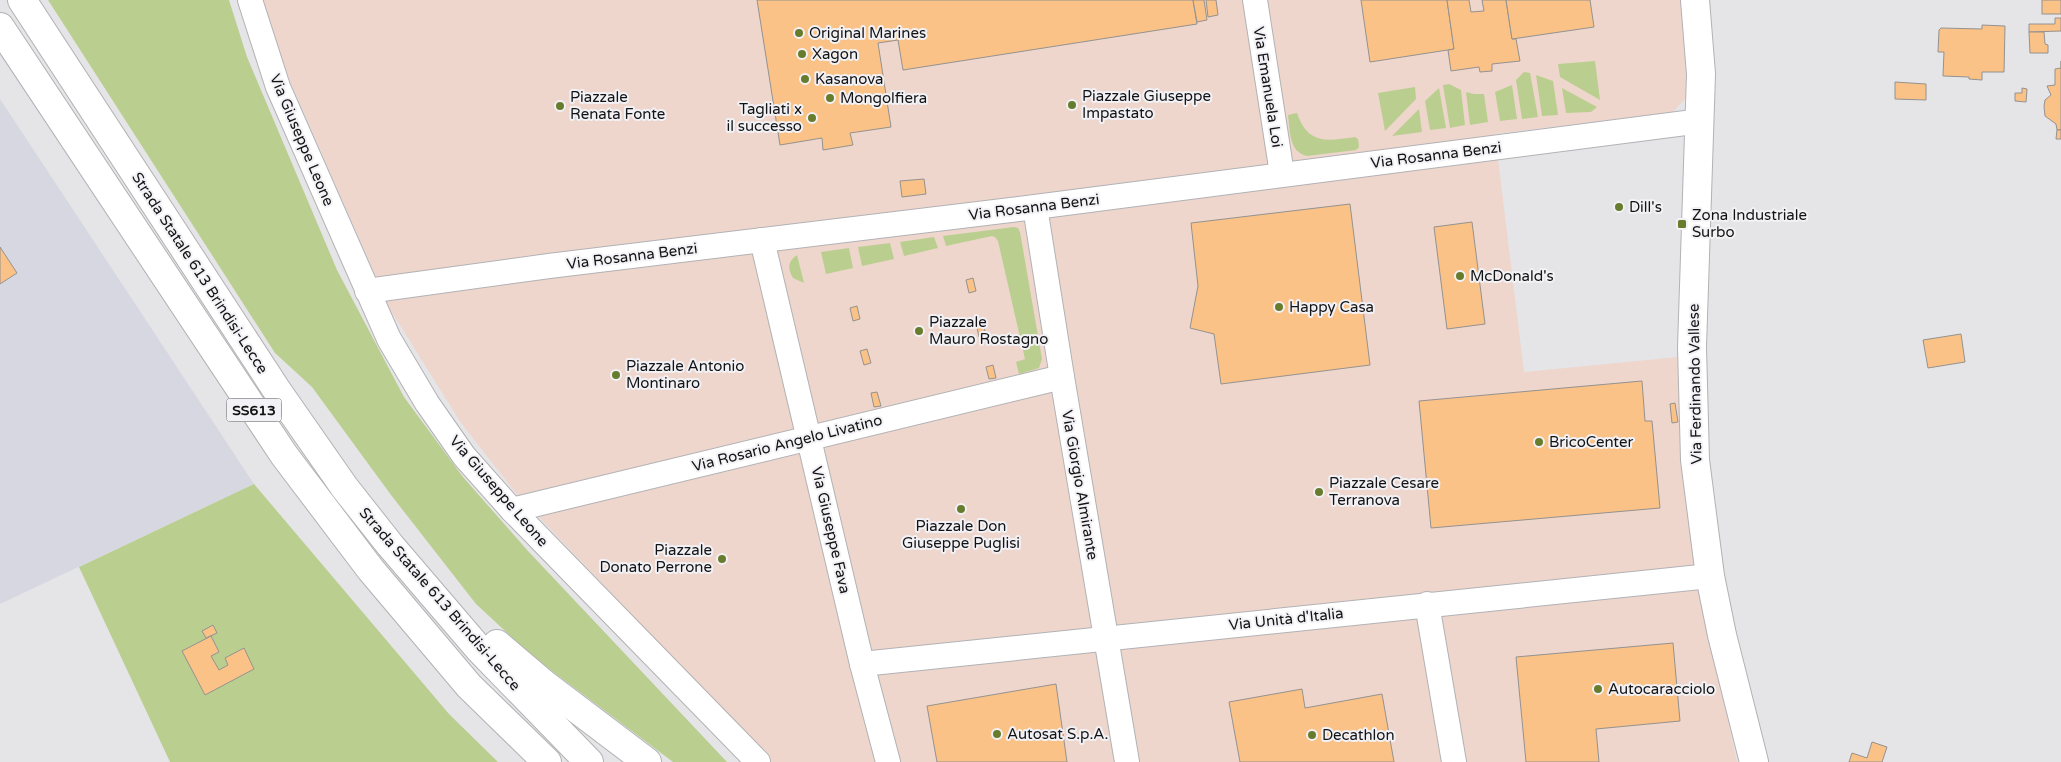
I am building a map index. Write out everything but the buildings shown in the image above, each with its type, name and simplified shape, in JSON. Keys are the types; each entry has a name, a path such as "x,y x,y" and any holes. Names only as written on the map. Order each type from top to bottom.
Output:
{"main road":[{"name":"Strada Statale 613 Brindisi-Lecce","path":"22,0 276,389 345,488 396,552 479,649 589,762"},
{"name":"Via Ferdinando Vallese","path":"1695,0 1701,74 1701,121 1692,347 1695,460 1710,576 1724,644 1754,762"},
{"name":"Strada Statale 613 Brindisi-Lecce","path":"0,28 284,455 371,570 469,686 547,762"},
{"path":"276,389 298,408 374,507 467,615 507,655 647,762"},
{"path":"469,686 488,719 531,762"}],"street":[{"name":"Via Giuseppe Leone","path":"250,0 278,87 367,291 389,339 427,403 464,456 512,510 758,762"},
{"name":"Via Emanuela Loi","path":"1255,0 1282,174"},
{"name":"Via Rosanna Benzi","path":"367,291 1701,121"},
{"name":"Via Giorgio Almirante","path":"1035,207 1128,762"},
{"name":"Via Giuseppe Fava","path":"762,240 862,664 888,762"},
{"name":"Via Rosario Angelo Livatino","path":"512,510 1062,377"},
{"name":"Via Unità d'Italia","path":"862,664 1106,637 1710,576"},
{"path":"1427,604 1454,762"}],"shaded area":[{"path":"263,0 1684,0 1690,81 1685,99 1673,112 1495,134 1524,372 1678,357 1682,451 1695,564 1737,762 772,762 515,492 461,423 391,311 290,81"},
{"path":"0,99 254,484 0,604"}],"green space":[{"path":"48,0 229,0 247,57 337,270 404,397 463,477 528,551 727,762 673,762 532,656 476,604 391,495 312,387 275,353"},
{"path":"1595,61 1600,100 1560,77 1558,64"},
{"path":"1524,72 1530,73 1538,117 1522,119 1516,80"},
{"path":"1536,75 1553,81 1558,115 1542,116"},
{"path":"1449,84 1461,90 1465,125 1450,128 1443,85"},
{"path":"1512,85 1517,119 1500,121 1495,92"},
{"path":"1415,87 1416,99 1385,131 1378,93"},
{"path":"1439,88 1446,128 1430,130 1425,101"},
{"path":"1562,88 1597,107 1591,112 1566,113"},
{"path":"1466,92 1484,94 1488,122 1470,125"},
{"path":"1419,109 1422,132 1392,136"},
{"path":"1297,113 1307,131 1313,136 1327,140 1355,137 1358,139 1359,147 1356,150 1307,156 1301,154 1294,145 1290,134 1288,115"},
{"path":"1018,228 1020,232 1042,359 1039,368 1019,374 1016,362 1025,359 998,241 992,236 946,246 943,236"},
{"path":"934,237 938,248 904,256 900,242"},
{"path":"890,243 894,259 862,266 858,247"},
{"path":"849,248 853,268 826,274 821,252"},
{"path":"797,255 804,283 793,278 790,271 790,262"},
{"path":"254,484 449,714 498,762 170,762 79,567"}],"place":[{"name":"Original Marines","path":"799,33"},
{"name":"Xagon","path":"802,54"},
{"name":"Kasanova","path":"805,79"},
{"name":"Mongolfiera","path":"830,98"},
{"name":"Piazzale Giuseppe Impastato","path":"1072,105"},
{"name":"Piazzale Renata Fonte","path":"560,106"},
{"name":"Tagliati x il successo","path":"812,118"},
{"name":"Dill's","path":"1619,207"},
{"name":"Zona Industriale Surbo","path":"1682,224"},
{"name":"McDonald's","path":"1460,276"},
{"name":"Happy Casa","path":"1279,307"},
{"name":"Piazzale Mauro Rostagno","path":"919,331"},
{"name":"Piazzale Antonio Montinaro","path":"616,375"},
{"name":"BricoCenter","path":"1539,442"},
{"name":"Piazzale Cesare Terranova","path":"1319,492"},
{"name":"Piazzale Don Giuseppe Puglisi","path":"961,509"},
{"name":"Piazzale Donato Perrone","path":"722,559"},
{"name":"Autocaracciolo","path":"1598,689"},
{"name":"Autosat S.p.A.","path":"997,734"},
{"name":"Decathlon","path":"1312,735"}]}
